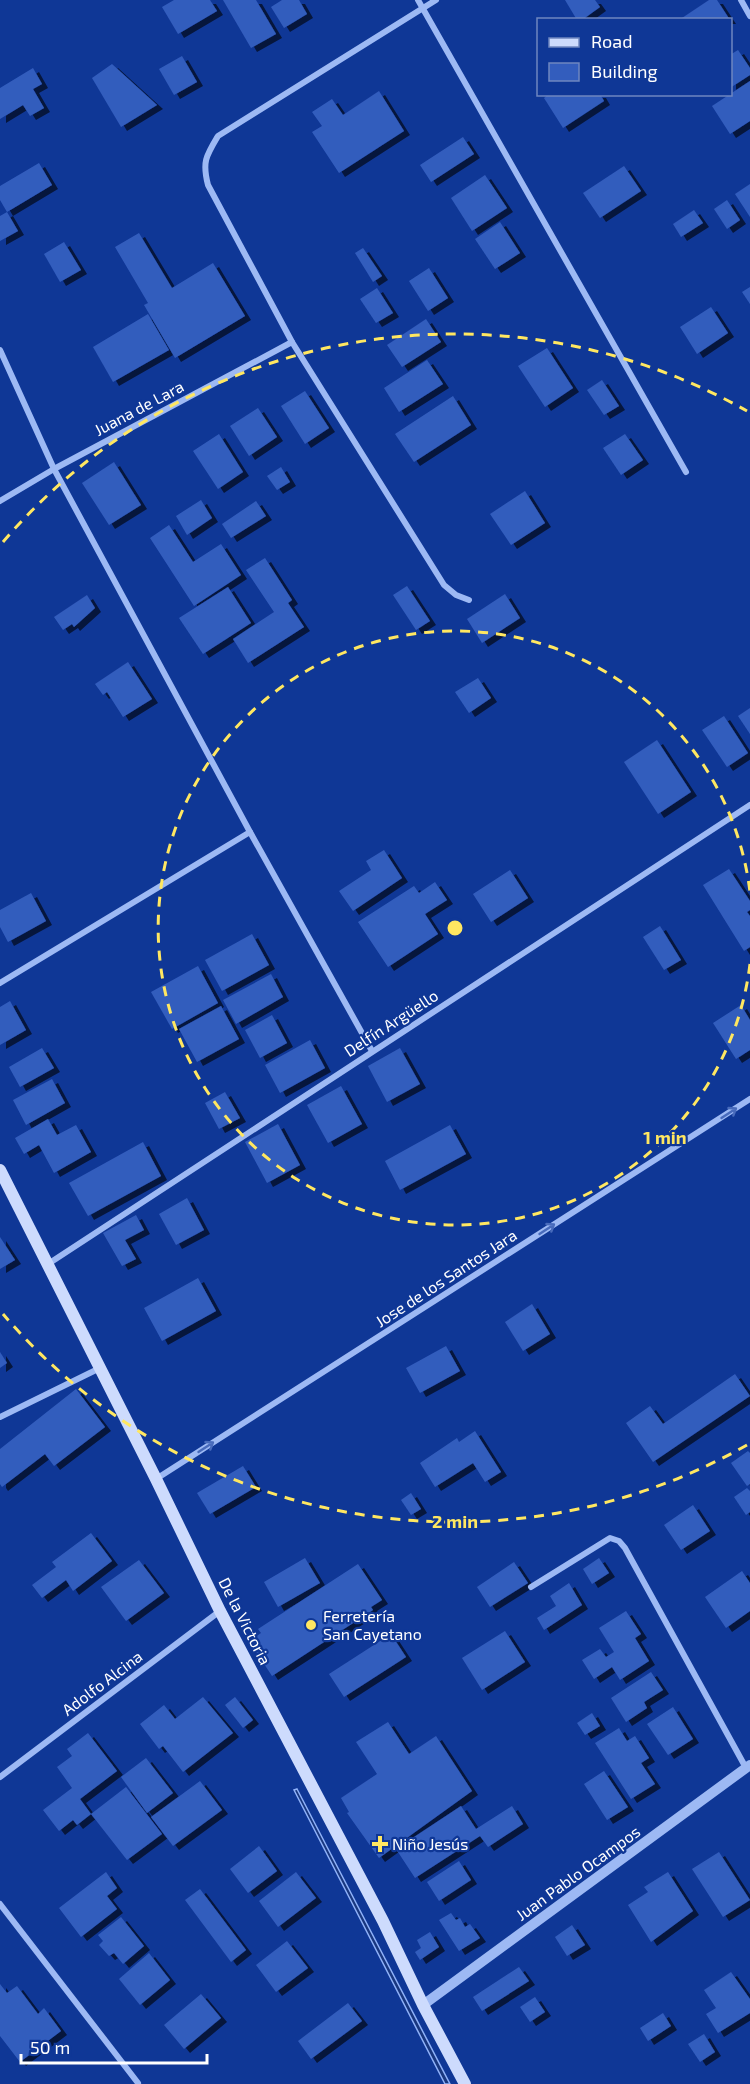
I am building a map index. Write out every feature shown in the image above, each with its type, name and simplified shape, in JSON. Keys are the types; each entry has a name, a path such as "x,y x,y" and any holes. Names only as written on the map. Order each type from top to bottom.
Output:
{"main road":[{"name":"De la Victoria","path":"0,1170 101,1368 220,1611 383,1921 423,2005 465,2084"}],"street":[{"path":"418,0 686,472"},
{"path":"436,0 218,136 206,156 204,169 208,185 292,342 444,585 456,596 469,600"},
{"path":"741,0 750,16"},
{"name":"Juana de Lara","path":"0,501 54,469 292,342"},
{"path":"0,350 54,469 250,832 372,1051"},
{"name":"Delfín Argüello","path":"48,1264 750,805"},
{"path":"0,983 250,832"},
{"name":"Jose de los Santos Jara","path":"156,1479 750,1099"},
{"path":"0,1417 101,1368"},
{"path":"531,1587 610,1538 619,1541 748,1766"},
{"name":"Adolfo Alcina","path":"0,1777 220,1611"},
{"name":"Juan Pablo Ocampos","path":"423,2005 748,1766"},
{"path":"0,1904 138,2083"}],"water":[{"path":"297,1789 450,2084 445,2084 294,1790"}],"building":[{"path":"174,0 210,0 217,11 178,34 162,7"},
{"path":"223,0 256,0 276,34 251,48"},
{"path":"282,0 299,0 307,14 284,28 271,7"},
{"path":"565,0 595,0 600,7 585,18 576,18"},
{"path":"709,0 717,0 729,18 682,18"},
{"path":"738,50 750,68 750,75 732,87 732,54"},
{"path":"182,56 197,82 174,95 159,69"},
{"path":"112,64 157,105 121,127 92,78"},
{"path":"33,68 42,84 33,89 44,108 30,116 23,105 0,119 0,88"},
{"path":"750,81 750,121 730,134 712,106 727,96 732,96 732,93"},
{"path":"379,91 404,131 339,173 312,132 322,126 312,112 332,99 343,115"},
{"path":"546,96 601,96 604,101 563,128 544,98"},
{"path":"463,137 474,154 431,182 420,165"},
{"path":"39,163 52,185 7,212 0,200 0,186"},
{"path":"624,166 641,191 600,218 583,193"},
{"path":"485,175 507,208 472,231 451,198"},
{"path":"750,184 750,217 735,194"},
{"path":"727,200 740,220 727,229 714,209"},
{"path":"694,210 703,223 681,237 673,224"},
{"path":"7,212 18,231 0,241 0,216"},
{"path":"500,222 520,253 495,269 475,239"},
{"path":"139,233 172,288 213,263 245,316 175,358 144,305 148,303 115,247"},
{"path":"64,242 81,270 60,282 44,254"},
{"path":"363,248 382,276 373,282 355,253"},
{"path":"429,268 448,298 428,311 409,281"},
{"path":"750,287 750,304 742,292"},
{"path":"377,288 393,313 376,323 360,299"},
{"path":"711,307 728,333 697,354 680,327"},
{"path":"148,314 169,350 113,382 93,347"},
{"path":"426,319 441,342 402,367 387,345"},
{"path":"547,348 573,388 545,407 518,366"},
{"path":"427,360 443,384 399,412 384,388"},
{"path":"602,380 619,406 604,415 587,390"},
{"path":"305,391 329,428 305,444 281,406"},
{"path":"453,396 471,425 414,462 395,434"},
{"path":"258,408 277,437 249,456 230,426"},
{"path":"219,434 243,472 218,489 193,451"},
{"path":"625,434 643,460 621,475 603,448"},
{"path":"114,462 141,505 109,525 82,483"},
{"path":"281,467 290,482 277,490 267,476"},
{"path":"525,491 545,523 511,545 490,514"},
{"path":"201,500 212,518 187,535 176,516"},
{"path":"256,501 266,516 231,538 222,524"},
{"path":"169,525 193,562 221,544 241,575 194,606 150,538"},
{"path":"265,558 292,600 288,603 304,627 248,663 233,639 274,612 246,570"},
{"path":"407,586 430,621 416,630 393,595"},
{"path":"228,587 251,623 203,654 179,618"},
{"path":"505,594 520,618 482,643 467,619"},
{"path":"87,595 95,608 74,627 72,624 63,630 54,617"},
{"path":"128,662 152,699 123,717 107,692 103,695 95,684"},
{"path":"478,678 491,698 469,713 455,692"},
{"path":"750,708 750,734 738,716"},
{"path":"724,716 748,753 727,767 702,730"},
{"path":"657,740 691,792 658,814 624,762"},
{"path":"384,850 402,878 353,911 339,891 371,870 366,861"},
{"path":"729,869 750,901 750,910 747,912 750,916 750,947 744,951 703,885"},
{"path":"510,870 528,898 491,922 473,894"},
{"path":"435,882 447,900 425,914 438,934 388,967 358,922 414,886 419,893"},
{"path":"31,893 46,921 8,942 0,927 0,910"},
{"path":"660,926 681,960 664,970 643,937"},
{"path":"252,934 269,965 222,991 205,960"},
{"path":"198,966 218,1003 172,1029 151,992"},
{"path":"271,974 283,997 236,1024 223,1000"},
{"path":"10,1001 26,1030 0,1045 0,1007"},
{"path":"741,1005 750,1020 750,1050 736,1059 713,1023"},
{"path":"221,1006 239,1039 197,1062 179,1029"},
{"path":"272,1015 287,1043 260,1058 245,1030"},
{"path":"310,1040 325,1068 280,1093 265,1065"},
{"path":"42,1048 54,1068 20,1087 9,1067"},
{"path":"400,1048 420,1084 387,1102 368,1066"},
{"path":"52,1079 65,1103 26,1125 13,1100"},
{"path":"341,1086 362,1124 328,1143 307,1105"},
{"path":"225,1092 240,1118 219,1129 205,1103"},
{"path":"48,1119 57,1135 76,1125 91,1152 54,1173 39,1145 24,1154 15,1138"},
{"path":"278,1124 300,1165 267,1183 245,1142"},
{"path":"450,1125 466,1154 400,1190 385,1161"},
{"path":"143,1142 161,1176 88,1216 69,1183"},
{"path":"187,1198 204,1230 176,1245 159,1214"},
{"path":"136,1215 144,1230 125,1240 136,1259 122,1266 103,1233"},
{"path":"0,1237 15,1260 0,1269"},
{"path":"198,1278 216,1311 162,1341 144,1308"},
{"path":"532,1304 550,1334 523,1351 505,1322"},
{"path":"446,1346 460,1371 420,1393 406,1368"},
{"path":"0,1352 7,1363 0,1368"},
{"path":"735,1374 750,1396 653,1462 626,1423 650,1406 663,1424"},
{"path":"76,1389 105,1427 54,1466 45,1454 2,1487 0,1484 0,1449"},
{"path":"475,1431 501,1472 485,1482 473,1463 435,1487 420,1463 457,1438 459,1442"},
{"path":"748,1451 750,1453 750,1484 747,1486 731,1463"},
{"path":"243,1466 256,1487 210,1514 197,1493"},
{"path":"747,1488 750,1491 750,1512 746,1515 734,1497"},
{"path":"411,1493 421,1509 411,1515 401,1500"},
{"path":"693,1505 710,1531 681,1550 664,1525"},
{"path":"91,1533 112,1561 73,1591 66,1580 42,1598 32,1585 56,1567 52,1562"},
{"path":"305,1558 320,1583 278,1607 264,1582"},
{"path":"599,1558 609,1573 592,1584 583,1569"},
{"path":"139,1560 164,1593 126,1621 101,1587"},
{"path":"514,1562 528,1583 490,1607 477,1587"},
{"name":"Ferretería San Cayetano","path":"358,1564 382,1600 371,1607 373,1610 272,1676 249,1641 261,1633 258,1629"},
{"path":"742,1571 750,1583 750,1611 726,1628 705,1597"},
{"path":"569,1583 582,1605 544,1630 537,1618 556,1606 550,1596"},
{"path":"626,1611 641,1634 635,1638 649,1661 620,1680 612,1667 594,1679 582,1660 600,1649 606,1657 614,1652 599,1628"},
{"path":"505,1631 525,1662 482,1690 462,1658"},
{"path":"391,1634 406,1657 344,1697 329,1674"},
{"path":"651,1672 663,1690 644,1702 647,1708 626,1722 611,1698"},
{"path":"203,1697 233,1733 183,1772 163,1746 159,1749 140,1724 164,1705 175,1719"},
{"path":"235,1697 253,1720 243,1728 225,1705"},
{"path":"673,1707 693,1739 668,1755 647,1724"},
{"path":"592,1713 600,1726 585,1735 577,1723"},
{"path":"388,1722 409,1754 436,1736 472,1791 379,1858 347,1813 349,1812 341,1798 377,1774 356,1742"},
{"path":"619,1728 627,1741 635,1736 649,1758 641,1763 655,1784 631,1799 595,1743"},
{"path":"88,1733 117,1771 80,1799 91,1814 77,1825 73,1820 59,1831 43,1810 72,1788 57,1767 72,1756 67,1749"},
{"path":"146,1758 173,1793 147,1813 121,1777"},
{"path":"604,1771 628,1807 607,1820 584,1784"},
{"path":"200,1781 222,1810 173,1846 151,1817"},
{"path":"126,1787 162,1834 127,1860 91,1814"},
{"path":"461,1806 476,1829 512,1806 523,1824 488,1847 480,1836 415,1878 396,1849"},
{"path":"259,1846 277,1871 248,1893 230,1869"},
{"path":"719,1852 750,1900 723,1917 692,1869"},
{"path":"459,1861 471,1880 439,1901 427,1882"},
{"path":"106,1872 117,1888 107,1896 117,1909 81,1937 59,1908"},
{"path":"296,1872 316,1898 278,1927 259,1901"},
{"path":"668,1872 693,1911 651,1942 628,1905 648,1892 644,1887"},
{"path":"200,1889 246,1950 231,1962 185,1900"},
{"path":"451,1913 456,1920 460,1918 465,1927 470,1924 480,1938 459,1951 439,1920"},
{"path":"121,1917 144,1946 123,1964 114,1953 109,1956 99,1945 103,1941 98,1935"},
{"path":"572,1925 585,1945 567,1956 555,1937"},
{"path":"430,1932 439,1947 420,1960 415,1952 421,1948 417,1940"},
{"path":"287,1941 308,1968 276,1992 256,1965"},
{"path":"149,1953 170,1980 140,2005 119,1979"},
{"path":"519,1967 529,1981 482,2011 473,1997"},
{"path":"731,1972 750,1999 750,2013 718,2033 706,2014 716,2008 704,1990"},
{"path":"0,1984 7,1993 17,1986 38,2014 44,2008 61,2031 20,2062 0,2036"},
{"path":"201,1994 221,2018 184,2049 164,2025"},
{"path":"535,1997 545,2012 530,2022 520,2007"},
{"path":"348,2003 362,2021 311,2059 298,2041"},
{"path":"663,2013 671,2026 648,2041 640,2028"},
{"path":"704,2034 715,2052 700,2062 688,2044"}],"place":[{"name":"Ferretería San Cayetano","path":"311,1625"},
{"name":"Niño Jesús","path":"380,1844"}]}
